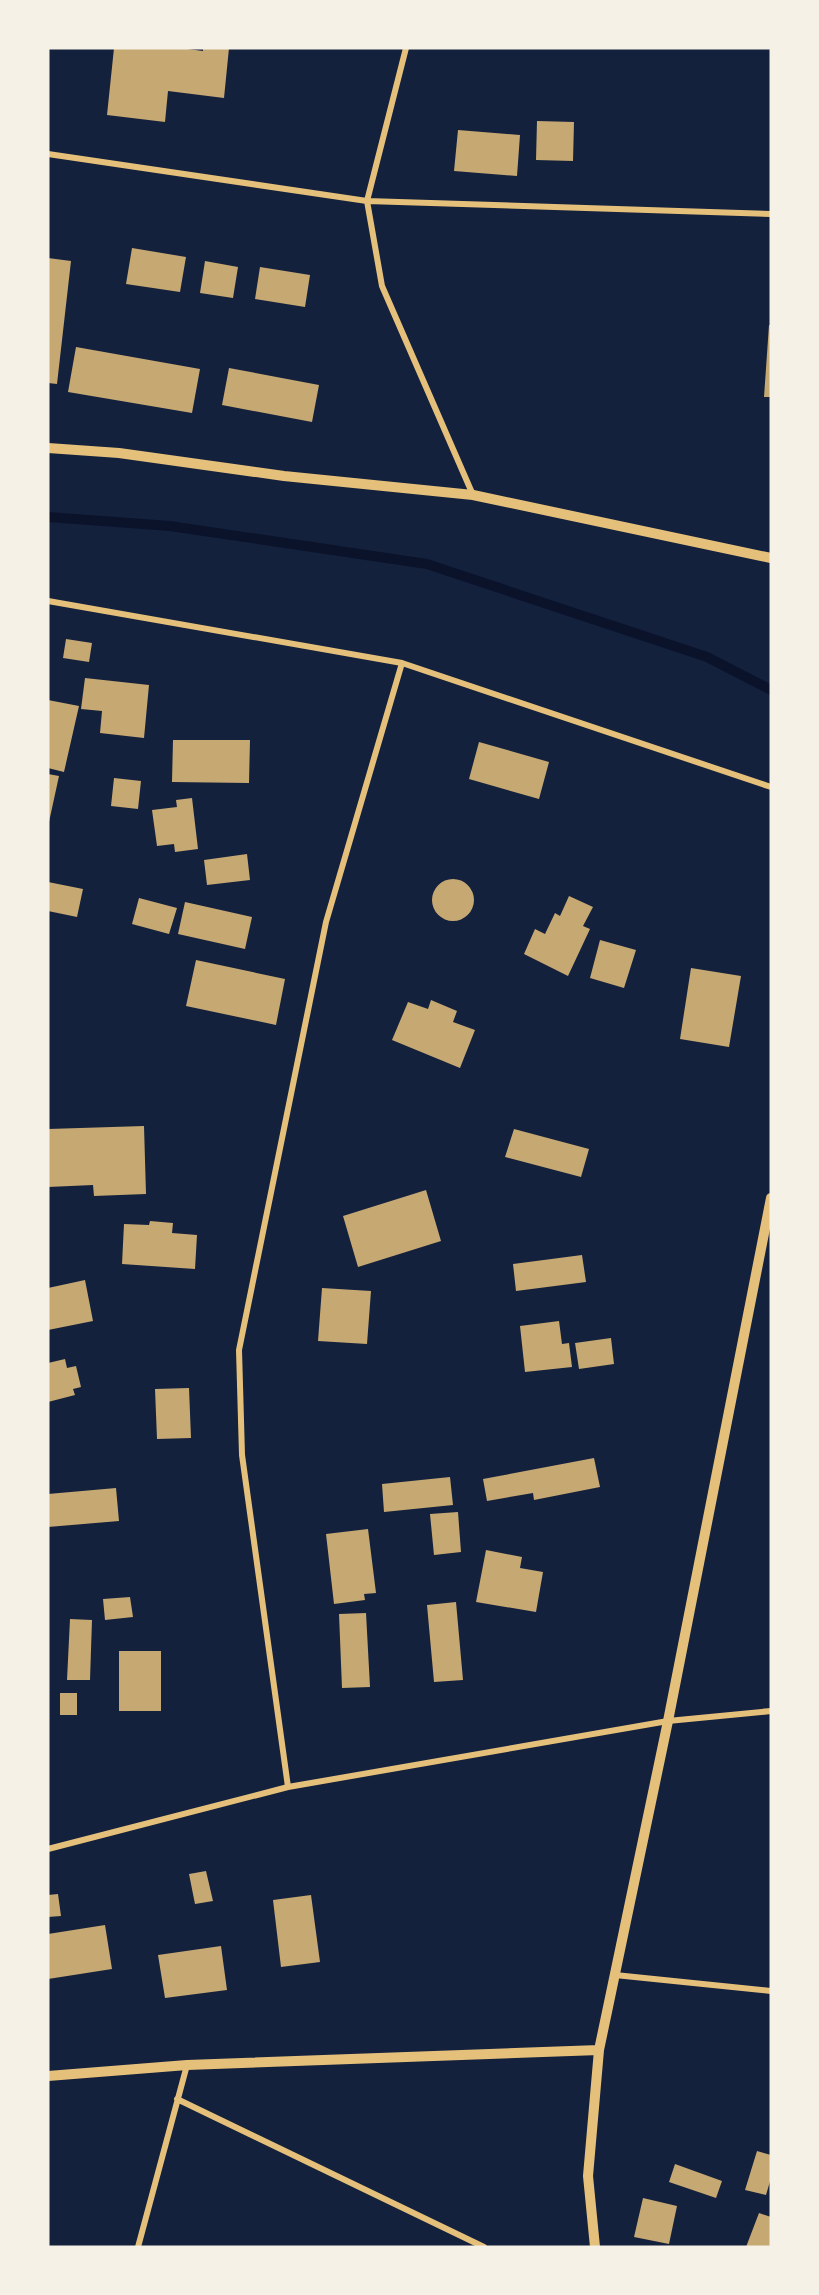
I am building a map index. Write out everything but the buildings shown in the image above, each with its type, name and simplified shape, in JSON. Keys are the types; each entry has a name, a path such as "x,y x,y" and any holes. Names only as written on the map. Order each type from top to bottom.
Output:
{"street":[{"path":"406,48 367,201 382,286 473,495"},
{"path":"48,154 367,201 771,214"},
{"path":"48,448 119,453 284,476 473,495 771,558"},
{"path":"48,601 402,663 771,787"},
{"path":"288,1787 242,1455 239,1350 326,922 402,663"},
{"path":"595,2247 588,2176 599,2050 668,1721 771,1198"},
{"path":"48,1849 288,1787 668,1721 771,1711"},
{"path":"615,1975 771,1991"},
{"path":"48,2076 187,2066 599,2050"},
{"path":"138,2247 187,2066"},
{"path":"177,2099 484,2247"}],"waterway":[{"path":"48,517 170,526 427,564 707,657 771,690"}]}
